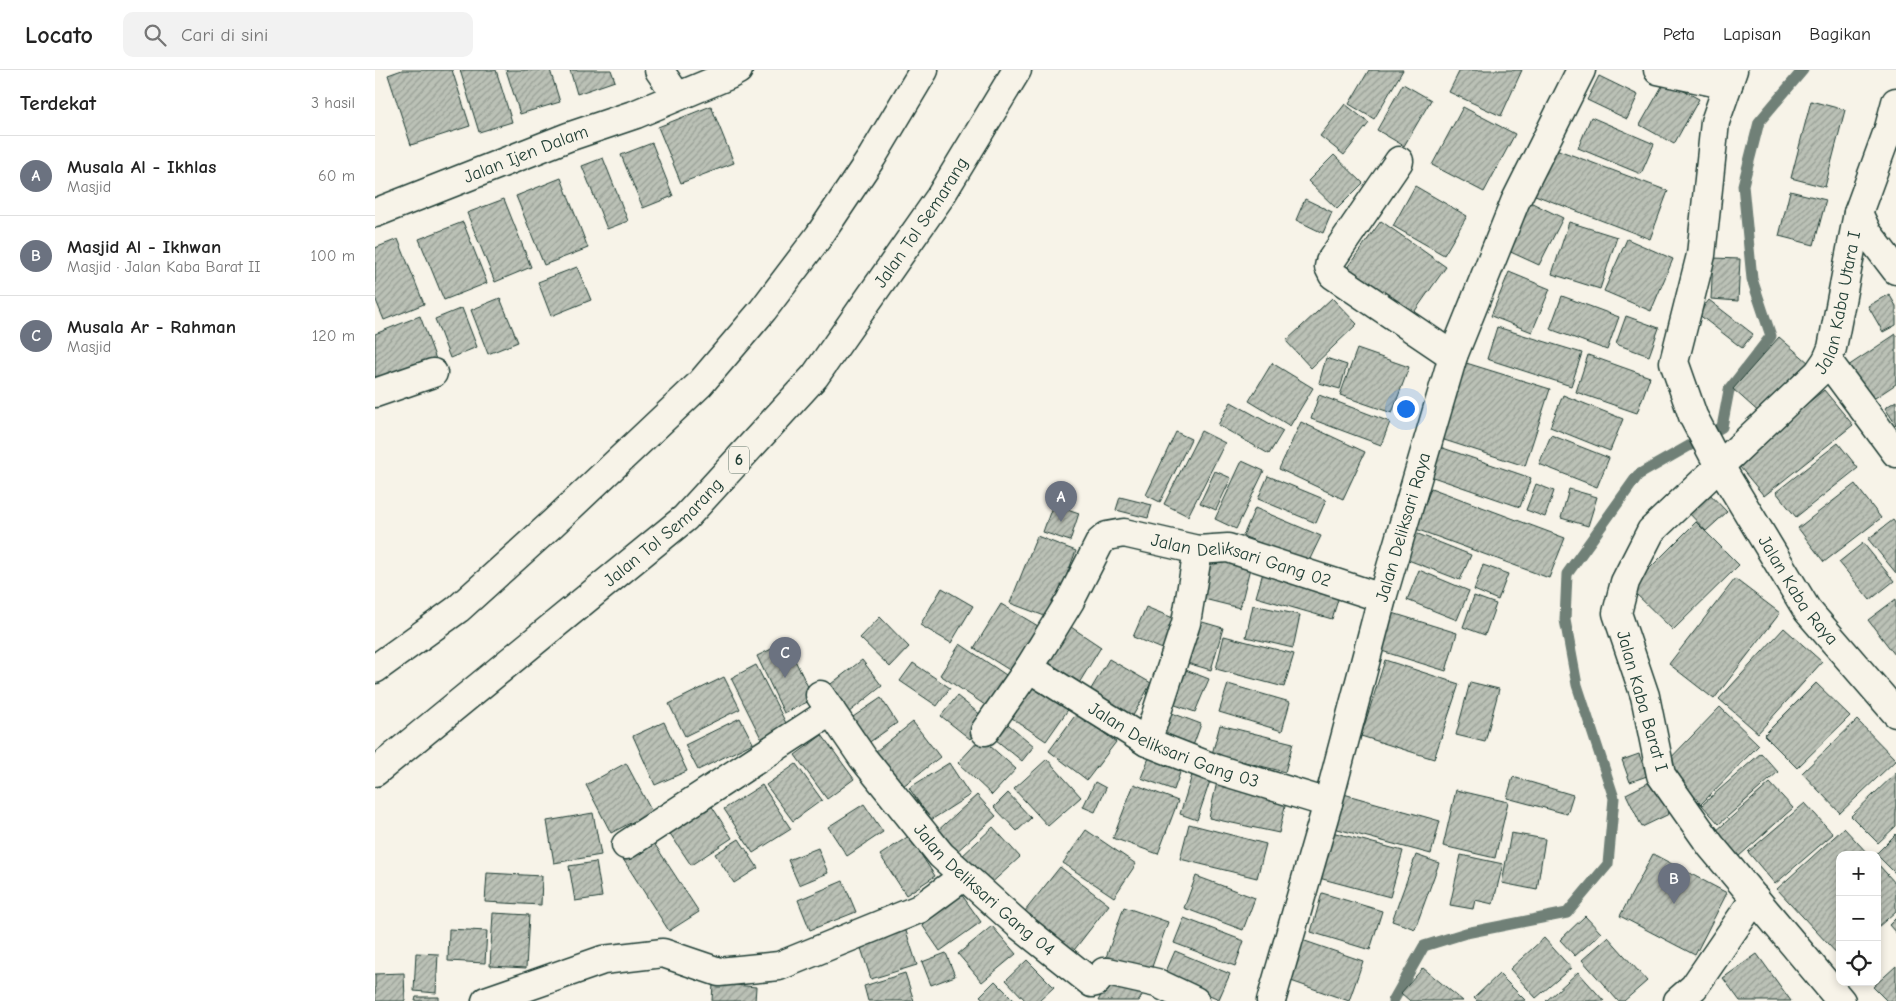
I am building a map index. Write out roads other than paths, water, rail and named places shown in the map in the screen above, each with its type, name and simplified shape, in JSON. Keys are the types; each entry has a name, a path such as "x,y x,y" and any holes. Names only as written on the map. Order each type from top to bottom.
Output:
{"main road":[{"path":"659,70 677,96"},
{"name":"Jalan Ijen Dalam","path":"375,213 568,138 636,114 738,70"},
{"path":"375,669 458,609 553,524 700,384 763,310 819,236 872,157 924,70"},
{"name":"Jalan Tol Semarang","path":"375,772 685,518 809,383 940,197 1017,70"},
{"name":"Jalan Deliksari Raya","path":"1271,1001 1328,803 1382,598 1453,356 1515,202 1581,70"},
{"path":"1658,70 1730,78"},
{"name":"Jalan Kaba Raya","path":"1730,78 1715,122 1701,255 1675,362 1693,416 1718,462 1807,610 1896,713"},
{"name":"Jalan Kaba Utara I","path":"1718,462 1818,373 1833,348 1858,213 1889,128 1896,102"},
{"path":"1399,161 1330,262 1329,267 1333,275 1453,356"},
{"path":"1858,213 1867,232 1896,270"},
{"path":"1827,360 1896,453"},
{"path":"375,393 433,373"},
{"name":"Jalan Kaba Barat I","path":"1718,462 1651,531 1625,582 1617,614 1645,696 1661,775 1711,846 1841,1001"},
{"name":"Jalan Deliksari Gang 02","path":"1029,668 1070,601 1100,542 1107,536 1124,533 1198,550 1228,548 1382,598"},
{"path":"1147,742 1186,622 1198,550"},
{"path":"985,730 1029,668"},
{"name":"Jalan Deliksari Gang 03","path":"1029,668 1147,742 1216,770 1328,803"},
{"name":"Jalan Deliksari Gang 04","path":"626,845 825,703 863,758 941,854 1020,926 1092,983 1096,982 1104,972 1108,972 1157,983 1195,1001"},
{"path":"486,1001 603,960 663,953 719,972 779,966 919,909 964,876"},
{"path":"1678,1001 1694,987 1755,898"}],"waterway":[{"path":"1393,1001 1424,946 1466,933 1567,913 1608,864 1614,798 1577,685 1565,620 1567,574 1638,475 1722,427 1729,390 1771,336 1752,279 1743,185 1759,122 1803,70"}],"place":[{"name":"Musala Al - Ikhlas","path":"1061,522"},
{"name":"Musala Ar - Rahman","path":"785,678"},
{"name":"Masjid Al - Ikhwan","path":"1674,904"}]}
